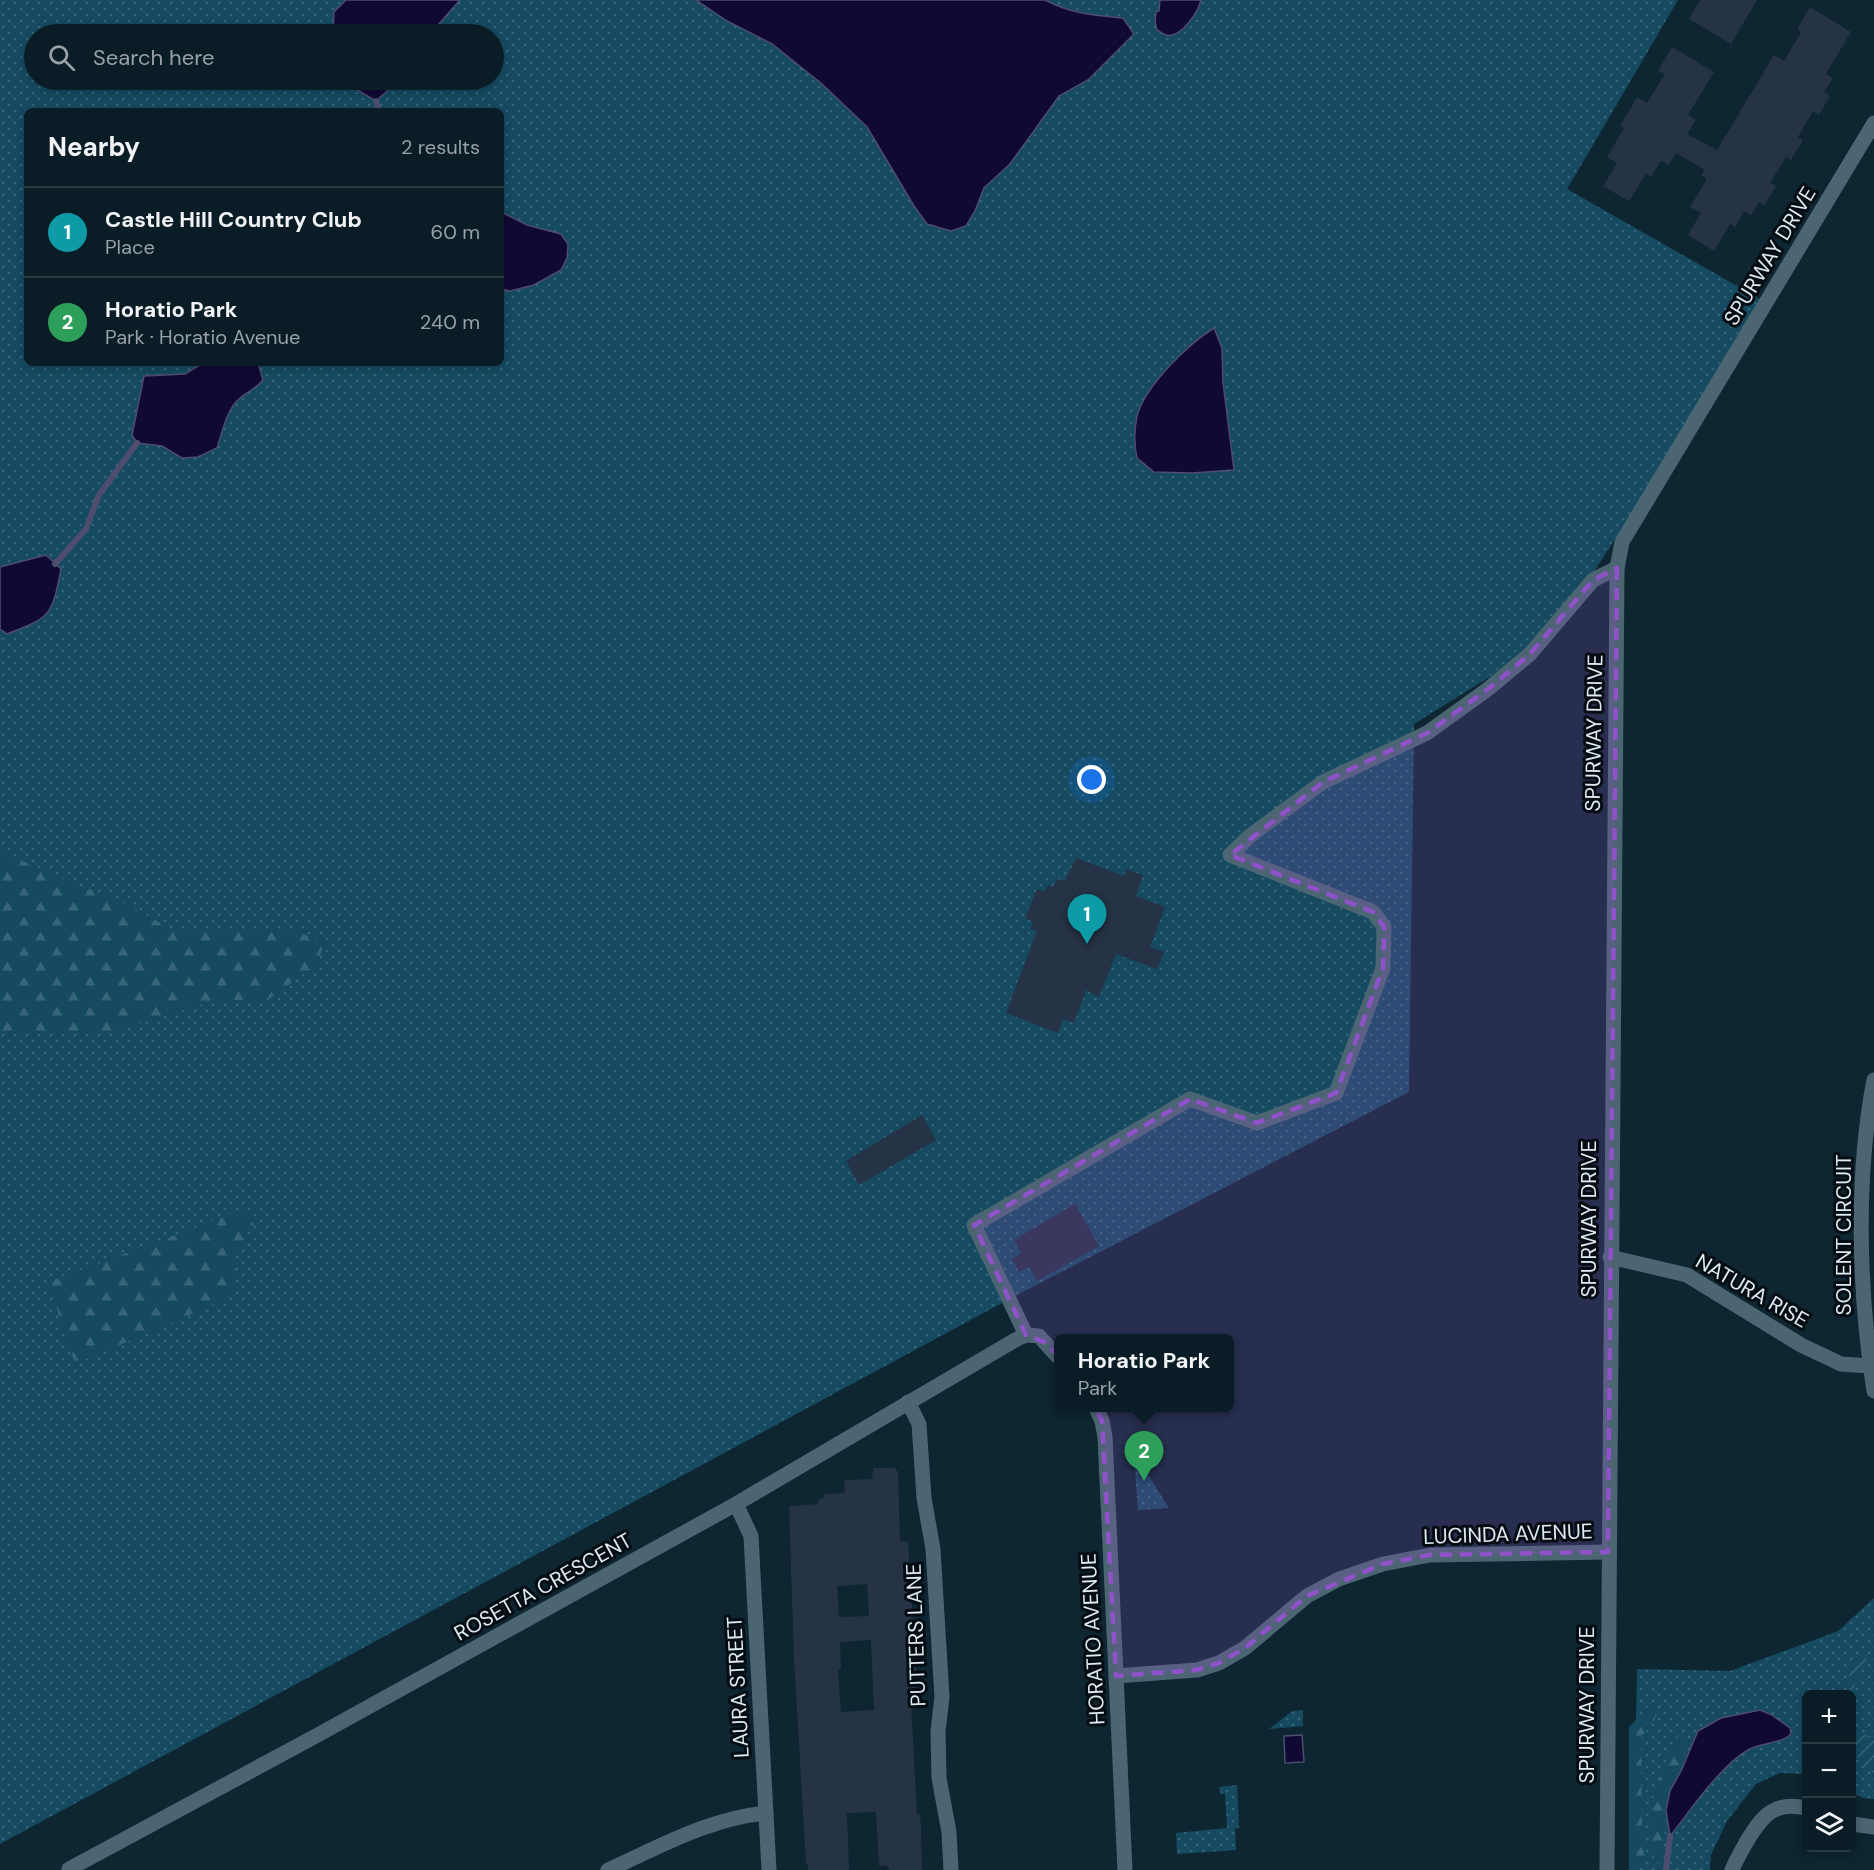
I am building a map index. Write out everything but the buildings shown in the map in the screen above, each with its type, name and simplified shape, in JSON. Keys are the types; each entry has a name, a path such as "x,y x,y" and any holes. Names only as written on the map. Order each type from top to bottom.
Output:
{"street":[{"name":"SPURWAY DRIVE","path":"1607,1870 1617,568 1622,542 1874,123"},
{"path":"1054,1351 1039,1336 1029,1335 974,1225 1190,1099 1257,1123 1336,1093 1383,968 1384,927 1373,912 1230,855 1251,835 1323,782 1427,733 1488,689 1530,654 1593,580 1617,568"},
{"name":"SOLENT CIRCUIT","path":"1874,1080 1867,1115 1863,1194 1864,1305 1874,1390"},
{"name":"NATURA RISE","path":"1610,1257 1687,1275 1811,1349 1841,1364 1870,1366"},
{"name":"ROSETTA CRESCENT","path":"69,1869 314,1737 736,1504 908,1402 1029,1335"},
{"name":"PUTTERS LANE","path":"908,1402 919,1424 924,1498 933,1549 942,1697 938,1731 939,1778 949,1832 951,1870"},
{"name":"HORATIO AVENUE","path":"1098,1412 1105,1437 1125,1870"},
{"name":"LAURA STREET","path":"736,1504 751,1536 769,1870"},
{"name":"LUCINDA AVENUE","path":"1116,1676 1197,1670 1219,1663 1245,1648 1307,1596 1339,1579 1383,1564 1430,1555 1608,1552"},
{"path":"1732,1870 1757,1824 1768,1812 1780,1807 1802,1807"},
{"path":"608,1870 718,1822 742,1815 766,1813"},
{"path":"1856,1825 1874,1827"}],"highlighted area":[{"path":"1617,568 1608,1552 1430,1555 1383,1564 1307,1596 1245,1648 1219,1663 1197,1670 1116,1676 1102,1421 1087,1393 1047,1343 1026,1335 974,1225 1190,1099 1257,1123 1336,1093 1383,968 1384,927 1373,912 1230,855 1323,782 1427,733 1488,689 1530,654 1593,580"}],"green space":[{"path":"0,0 1678,0 1567,189 1767,303 1588,581 1525,655 1414,724 1409,1092 1015,1296 0,1844"},
{"path":"0,849 36,868 126,904 177,932 297,932 325,942 317,964 268,1000 217,1000 103,1034 0,1034"},
{"path":"243,1210 254,1224 235,1250 234,1296 75,1364 48,1282"},
{"path":"1134,1453 1169,1508 1138,1510"},
{"path":"1874,1598 1874,1799 1856,1795 1856,1690 1802,1690 1802,1774 1780,1773 1756,1784 1727,1821 1711,1855 1710,1870 1633,1870 1637,1669 1730,1671 1838,1631"},
{"path":"1867,1653 1868,1655 1853,1690 1850,1690 1850,1670"},
{"path":"1649,1706 1658,1710 1654,1721 1641,1737 1642,1839 1645,1864 1639,1866 1639,1870 1629,1870 1629,1727"},
{"path":"1303,1710 1303,1726 1269,1729 1292,1711"},
{"path":"1680,1730 1687,1736 1682,1769 1670,1791 1666,1810 1663,1863 1659,1864 1650,1852 1654,1788"},
{"path":"1856,1731 1874,1740 1874,1773 1857,1756"},
{"path":"1237,1785 1239,1828 1235,1829 1236,1850 1177,1854 1176,1833 1227,1828 1225,1794 1220,1794 1219,1787"}],"shaded area":[{"path":"346,0 460,0 439,24 333,24 334,12"},
{"path":"696,0 1045,0 1074,11 1123,18 1134,34 1088,80 1059,96 1010,164 984,188 966,226 951,231 927,224 867,127 822,84 772,44 727,21"},
{"path":"1160,0 1201,0 1183,29 1172,35 1165,35 1157,30 1155,22"},
{"path":"358,90 388,90 376,101"},
{"path":"504,214 527,225 561,234 568,244 567,258 561,270 534,285 510,291 504,290"},
{"path":"1214,328 1222,348 1223,382 1234,470 1192,473 1154,472 1137,458 1136,453 1135,426 1142,404 1158,379 1180,355"},
{"path":"198,366 259,366 263,380 235,402 217,448 198,457 182,458 162,446 137,443 132,435 144,376 185,374"},
{"path":"46,555 61,569 52,605 41,618 7,634 0,629 0,567"},
{"path":"1760,1710 1772,1715 1790,1728 1791,1734 1783,1739 1748,1750 1737,1757 1706,1789 1670,1836 1666,1810 1670,1791 1698,1731 1721,1718"},
{"path":"1302,1735 1304,1762 1285,1763 1284,1736"}],"waterway":[{"path":"376,101 378,108"},
{"path":"55,564 86,529 99,495 137,443"},
{"path":"1666,1870 1670,1836"}],"place":[{"name":"Castle Hill Country Club","path":"1087,944"},
{"name":"Horatio Park","path":"1144,1481"}]}
